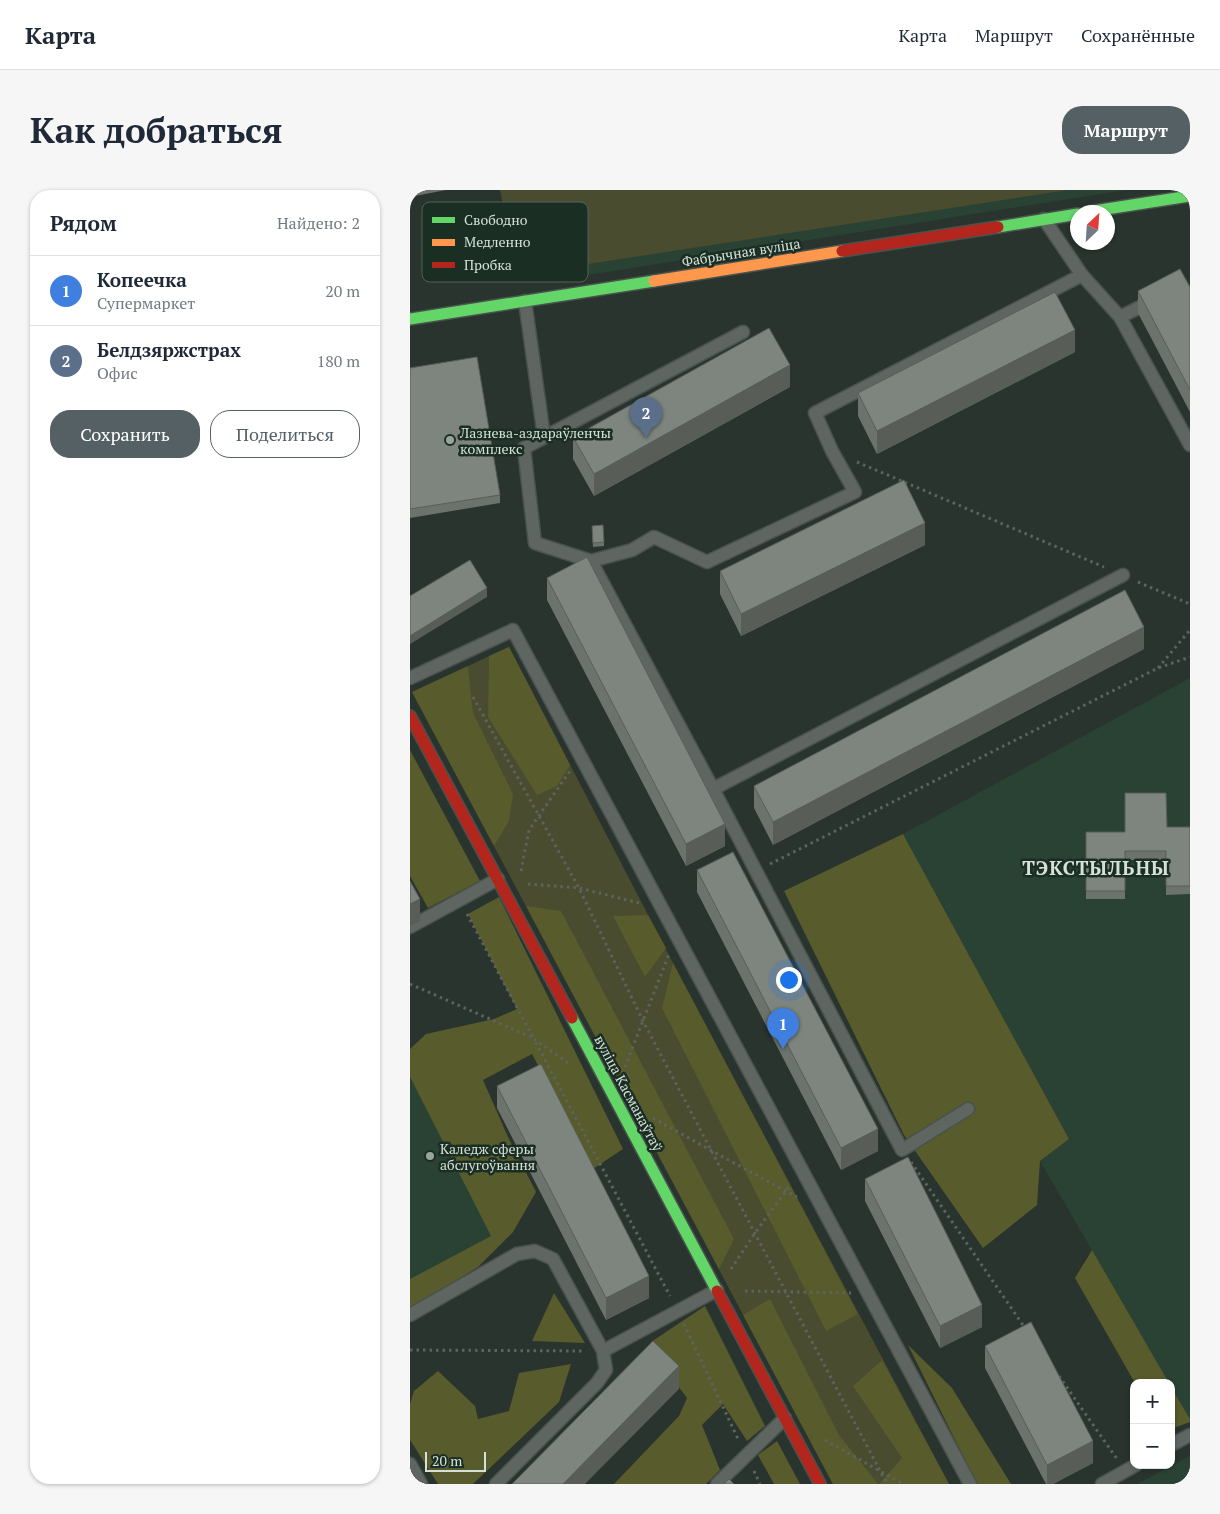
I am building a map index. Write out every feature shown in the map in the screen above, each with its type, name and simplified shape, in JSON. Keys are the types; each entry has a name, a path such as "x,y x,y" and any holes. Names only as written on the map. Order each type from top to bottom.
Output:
{"street":[{"path":"1115,208 1190,196"},
{"name":"Фабрычная вуліца","path":"410,320 1070,215"},
{"name":"вуліца Касманаўтаў","path":"410,716 820,1484"}],"lane":[{"path":"1044,219 1082,275 1120,317 1190,445"},
{"path":"743,332 524,448 535,543 591,561 632,550 654,537 707,562 855,492 832,451 815,414 1082,275"},
{"path":"1120,317 1164,295"},
{"path":"525,301 544,437"},
{"path":"591,561 902,1150 968,1109"},
{"path":"713,789 1123,575"},
{"path":"410,678 513,630 970,1484"},
{"path":"410,928 501,884"},
{"path":"410,1315 518,1254 535,1251 553,1259 603,1351 606,1370 597,1382 496,1484"},
{"path":"603,1351 717,1290"},
{"path":"718,1484 785,1418"},
{"path":"1175,1443 1190,1435"},
{"path":"410,1464 421,1484"},
{"path":"1102,1484 1130,1468"}],"path":[{"path":"832,451 1190,604"},
{"path":"1158,668 1190,630"},
{"path":"756,871 1158,668 1190,657"},
{"path":"473,697 579,888 644,1021 887,1484"},
{"path":"519,884 529,830 581,755"},
{"path":"501,884 579,888 662,908"},
{"path":"410,984 534,1039 465,910"},
{"path":"625,1068 676,934"},
{"path":"902,1150 1030,1334"},
{"path":"717,1290 801,1169"},
{"path":"717,1290 786,1293 868,1293"},
{"path":"678,1311 760,1484"},
{"path":"410,1350 603,1351"},
{"path":"1058,1375 1130,1468"},
{"path":"819,1437 903,1484"}],"shaded area":[{"path":"500,190 1068,190 588,264 588,202 502,202"},
{"path":"523,190 1126,190 588,275 588,202 527,202"},
{"path":"509,647 673,963 949,1484 833,1484 412,692"},
{"path":"1190,678 1190,1419 1175,1394 1175,1379 1167,1379 1040,1161 1069,1139 903,834"},
{"name":"Каледж сферы абслугоўвання","path":"410,1077 491,1236 410,1279"},
{"path":"1190,1456 1190,1484 1137,1484 1165,1469 1175,1469 1175,1464"}],"green space":[{"path":"509,647 570,765 557,786 537,795 488,717 489,656"},
{"path":"468,666 473,713 513,794 509,821 494,846 412,692"},
{"path":"410,750 480,881 428,908 410,876"},
{"path":"903,834 1069,1139 1040,1161 1037,1205 983,1248 904,1135 784,891"},
{"path":"499,897 623,1149 593,1169 532,1054 483,1080 508,1137 536,1192 513,1232 478,1267 410,1309 410,1279 491,1236 410,1077 410,1049 426,1034 494,1019 517,1009 468,914"},
{"path":"526,906 561,911 734,1239 719,1269"},
{"path":"648,915 666,948 645,977 613,916"},
{"path":"673,963 858,1314 826,1331 662,1008"},
{"path":"1092,1250 1167,1379 1133,1379 1075,1278"},
{"path":"554,1293 585,1343 532,1341"},
{"path":"770,1299 839,1435 878,1484 833,1484 743,1315"},
{"path":"705,1306 765,1426 747,1441 723,1404 702,1425 720,1470 706,1484 614,1484 679,1416 687,1398 658,1359 651,1342"},
{"path":"908,1345 952,1388 1011,1484 977,1484"},
{"path":"882,1360 949,1484 879,1484 902,1458 853,1386"},
{"path":"571,1364 559,1402 473,1484 438,1484 410,1440 410,1404 414,1391 438,1371 475,1406 478,1419 509,1411 519,1373"},
{"path":"1175,1394 1190,1419 1190,1422 1175,1428"},
{"path":"777,1441 800,1484 774,1484 758,1455"}],"building":[{"path":"1180,269 1190,287 1190,390 1138,291"},
{"path":"1055,292 1075,330 877,431 858,393"},
{"path":"769,328 790,365 594,474 573,437"},
{"name":"Лазнева-аздараўленчы комплекс","path":"477,357 500,495 410,509 410,368"},
{"path":"904,480 925,523 741,614 720,571"},
{"path":"603,525 604,542 593,543 592,526"},
{"path":"587,557 725,824 686,844 547,578"},
{"path":"470,560 487,588 410,636 410,596"},
{"path":"1125,590 1144,627 773,822 754,786"},
{"path":"1125,793 1166,793 1167,827 1190,827 1190,886 1166,886 1166,851 1125,851 1125,891 1086,891 1086,832 1125,832"},
{"path":"733,852 878,1129 841,1148 697,870"},
{"path":"410,881 420,899 410,904"},
{"path":"541,1064 649,1276 606,1298 497,1086"},
{"path":"908,1157 982,1305 940,1326 865,1179"},
{"path":"1031,1322 1093,1441 1047,1465 985,1346"},
{"path":"653,1341 679,1366 563,1484 512,1484"},
{"path":"729,1479 734,1484 724,1484"}],"traffic: fast":[{"path":"1115,208 1190,196"},
{"path":"998,227 1070,215"},
{"path":"410,319 654,281"},
{"path":"572,1018 717,1291"}],"traffic: slow":[{"path":"654,281 842,251"}],"traffic: jam":[{"path":"842,251 998,227"},
{"path":"410,716 572,1018"},
{"path":"717,1291 820,1484"}],"place":[{"name":"Белдзяржстрах","path":"646,438"},
{"name":"Лазнева-аздараўленчы комплекс","path":"450,440"},
{"name":"Копеечка","path":"783,1049"},
{"name":"Каледж сферы абслугоўвання","path":"430,1156"}],"district":[{"name":"ТЭКСТЫЛЬНЫ","path":"1096,867"}]}
